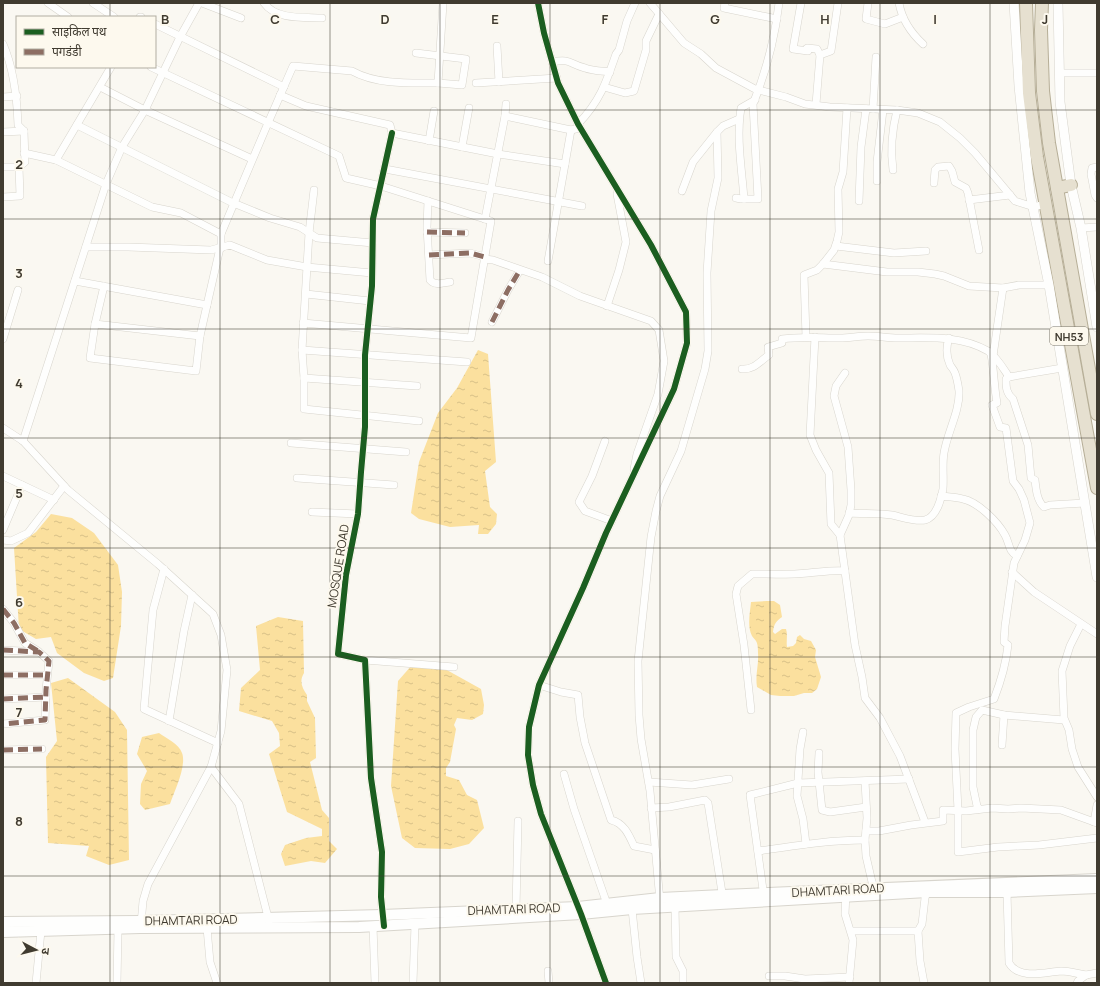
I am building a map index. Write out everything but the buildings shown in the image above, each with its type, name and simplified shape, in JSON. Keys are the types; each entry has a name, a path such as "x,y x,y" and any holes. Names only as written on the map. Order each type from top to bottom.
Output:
{"highway":[{"name":"NH53","path":"1026,3 1029,93 1037,157 1039,205 1089,441 1097,488"},
{"name":"NH53","path":"1042,3 1041,30 1043,91 1049,143 1097,414"},
{"path":"1057,188 1071,185"}],"main road":[{"name":"DHAMTARI ROAD","path":"876,891 1097,879"},
{"path":"3,932 118,929 141,925 207,928 270,923 378,926 579,910 632,909 661,903 675,906 723,899 876,891 1007,892 1097,888"},
{"name":"DHAMTARI ROAD","path":"3,922 141,925 270,923 382,915 516,909 579,910 607,904 661,903 723,899"}],"street":[{"path":"48,3 67,16"},
{"path":"93,3 112,16"},
{"path":"23,441 106,184 122,147 145,110 162,72 200,3 241,18"},
{"path":"264,3 271,10 284,15 322,18"},
{"path":"438,83 442,3"},
{"path":"538,3 558,83 579,126 651,245 686,312 687,343 674,389 612,521 539,685 529,727 528,755 533,785 542,814 606,983"},
{"path":"505,116 571,130 579,126 604,87 616,54 619,50 627,21 635,3"},
{"path":"650,3 684,44 701,54 716,68 749,86 805,104 847,108 897,110 918,113 940,122 960,138 975,153 1015,201 1039,205"},
{"path":"724,3 724,8 777,19"},
{"path":"736,198 758,199 753,104 759,90 773,38 779,3"},
{"path":"801,3 793,49 808,52 807,48 817,49 820,55 816,104"},
{"path":"820,55 831,51 838,3"},
{"path":"868,3 866,19 885,24 903,17"},
{"path":"899,3 907,26 923,44"},
{"path":"1014,3 1019,86 1030,193 1039,205 1048,285 1097,577"},
{"path":"1058,3 1060,102 1071,185 1081,228 1097,323"},
{"path":"604,87 625,94 634,91 646,50 646,41 659,14"},
{"path":"156,25 284,87"},
{"path":"3,44 17,96 18,125 24,131 25,162 18,167 3,167"},
{"path":"497,46 499,82"},
{"path":"104,286 95,324 90,358 196,371 200,336 220,248 221,234 293,66 352,71 360,76 399,83 438,83 462,85 466,59 416,53"},
{"path":"859,201 861,147 870,109 876,57"},
{"path":"552,62 564,60 584,68 610,72"},
{"path":"56,160 111,68"},
{"path":"153,68 339,156 346,178 381,186 491,221 471,338 368,327 304,323"},
{"path":"1059,72 1097,73"},
{"path":"476,83 557,78"},
{"path":"100,86 145,110 252,160"},
{"path":"280,95 306,106 390,125 392,134 498,154 565,164"},
{"path":"3,97 17,96"},
{"path":"744,199 740,160 739,119 741,108 755,100"},
{"path":"485,219 506,104"},
{"path":"462,147 469,108"},
{"path":"806,337 804,275 817,270 823,264 836,246 839,232 838,189 843,172 847,108"},
{"path":"877,181 877,162 884,110"},
{"path":"893,170 891,161 892,140 893,126 897,110"},
{"path":"429,141 434,111"},
{"path":"682,191 693,162 707,142 723,126 739,119"},
{"path":"77,125 234,203 270,218 300,227 317,238 373,243"},
{"path":"548,261 571,130"},
{"path":"3,132 24,131"},
{"path":"661,903 649,782 641,739 638,661 651,537 656,511 660,496 681,451 705,369 708,351 707,273 711,211 718,178 717,132"},
{"name":"MOSQUE ROAD","path":"366,660 338,654 346,576 358,514 365,416 365,355 372,273 374,219 392,134"},
{"path":"24,153 56,160 152,207 181,213 221,234"},
{"path":"934,183 935,170 938,167 949,166 955,182 966,188 979,250"},
{"path":"3,197 20,196 18,167"},
{"path":"1097,167 1092,168 1091,174 1095,195 1097,198"},
{"path":"385,169 582,206"},
{"path":"607,306 619,270 626,242 614,186"},
{"path":"314,190 309,233 302,350 304,409 419,421"},
{"path":"969,200 1010,195"},
{"path":"428,201 427,232 430,280 432,283 436,284 450,282"},
{"path":"1081,228 1097,227"},
{"path":"427,232 465,232"},
{"path":"86,248 128,247 211,250 230,246 268,260 307,267 372,273"},
{"path":"836,246 894,253 926,251"},
{"path":"429,255 470,253 542,277 580,296 651,321 659,330 664,361 658,394 637,454 632,479"},
{"path":"823,264 887,272 918,272 935,274 969,286 1003,288 1019,285 1048,285"},
{"path":"492,322 520,270"},
{"path":"75,281 207,305"},
{"path":"1003,288 992,355 994,387 997,403 992,405 1000,427 1006,428 1013,481 1024,500 1030,523 1025,540 1014,563 1012,572 1005,626 1004,642 1008,645 1006,660 1003,674 994,699 956,713 955,749 958,810 958,852 1097,838"},
{"path":"3,339 18,290"},
{"path":"306,294 370,301"},
{"path":"95,324 200,336"},
{"path":"742,368 747,369 754,367 768,355 768,347 782,343 782,339 796,337 839,338 868,336 896,338 936,337 949,338 971,344 992,355 999,362 1009,377"},
{"path":"815,337 810,435 816,450 829,473 832,524 840,535 855,645 865,698 884,724 900,756 925,822"},
{"path":"849,513 879,514 917,520 926,520 934,514 939,505 943,490 942,463 957,407 959,393 955,372 950,365 947,355 946,346 949,338"},
{"path":"302,350 466,362"},
{"path":"1062,368 1009,377 1006,379 1007,390 1008,395 1013,399 1026,435 1031,478 1036,480 1037,494 1041,504 1044,507 1050,505 1085,502"},
{"path":"840,535 849,513 852,490 848,447 834,396 836,386 845,373"},
{"path":"304,378 417,386"},
{"path":"3,428 23,441 64,486 164,569 213,614 222,635 227,670 221,731 218,743 211,766 148,884 143,900 141,925"},
{"path":"604,441 592,476 578,502 586,511 612,521"},
{"path":"291,443 406,452"},
{"path":"3,476 54,500"},
{"path":"297,478 394,485"},
{"path":"3,530 22,485"},
{"path":"3,540 11,541 28,533 64,486"},
{"path":"941,496 963,498 977,506 1001,529 1007,539 1008,547 1012,553 1017,556"},
{"path":"312,512 358,514"},
{"path":"164,569 154,610 144,709 218,743"},
{"path":"751,710 744,645 736,594 738,586 752,574 809,573 832,570 845,571"},
{"path":"1012,572 1034,592 1097,634"},
{"path":"169,721 184,631 192,595"},
{"path":"3,609 14,623 25,643 39,652 49,662 45,720 3,724"},
{"path":"1081,624 1068,651 1062,670 1062,700 1064,720 1069,730 1072,749 1078,766 1097,797"},
{"path":"3,650 39,652"},
{"path":"375,983 378,926 382,915 382,852 371,778 366,660 454,667"},
{"path":"3,675 47,675"},
{"path":"539,685 578,696 585,743 611,820 617,822 628,832 634,846 655,850"},
{"path":"3,699 46,697"},
{"path":"979,810 974,786 972,730 976,717 982,710 1004,715 1064,720"},
{"path":"1002,745 1004,715"},
{"path":"803,732 801,738 797,796 803,819 806,844"},
{"path":"3,750 42,749"},
{"path":"819,753 819,782 822,810 830,812 866,807"},
{"path":"211,766 239,804 270,923"},
{"path":"564,774 574,809 607,904"},
{"path":"649,782 692,785 729,779"},
{"path":"764,897 750,796 798,783 909,779"},
{"path":"865,781 867,818 865,840 868,868 876,891"},
{"path":"651,808 669,807 706,800 708,803 723,899"},
{"path":"866,831 879,831 925,822 943,821 943,810 1020,808 1061,810 1095,822 1097,806"},
{"path":"516,909 518,821"},
{"path":"758,851 806,844 865,840"},
{"path":"924,983 920,961 918,931 922,924 927,892"},
{"path":"1007,892 1009,963 1012,968 1020,972 1031,973 1051,973 1063,971 1086,975 1097,973"},
{"path":"769,976 849,980 853,940 845,914 846,893"},
{"path":"675,906 676,957 683,971 683,983"},
{"path":"632,909 641,983"},
{"path":"413,983 415,924"},
{"path":"207,928 210,962 217,983"},
{"path":"117,983 118,929"},
{"path":"36,983 40,931"},
{"path":"851,931 918,931"},
{"path":"548,971 549,983"},
{"path":"1077,983 1086,975"}],"water":[{"path":"478,350 488,354 496,462 485,471 490,507 497,514 496,524 488,534 478,534 479,525 450,527 419,519 411,513 419,462 438,413 457,388"},
{"path":"51,514 72,518 94,533 118,565 122,592 121,626 113,678 104,681 84,673 57,653 51,637 36,639 19,629 14,548 36,532"},
{"path":"774,601 780,605 782,617 776,623 773,632 775,634 782,629 786,629 787,647 793,646 796,643 797,637 800,635 804,639 811,641 816,650 815,657 821,677 817,689 812,693 804,693 794,696 780,696 771,695 757,687 756,678 758,649 757,642 750,632 749,619 751,602"},
{"path":"278,617 303,621 304,673 302,676 302,684 307,695 307,701 315,718 316,758 310,762 322,810 329,818 329,841 337,849 325,863 311,861 285,866 281,854 285,845 306,838 322,836 322,829 287,812 269,754 280,746 279,733 272,721 239,711 241,688 260,670 256,626"},
{"path":"412,665 445,669 481,689 484,705 483,714 472,720 457,718 454,725 456,729 450,762 446,768 446,776 459,780 467,795 477,800 484,828 469,844 450,849 415,848 402,838 391,786 398,681"},
{"path":"68,678 115,712 127,730 129,860 109,865 86,856 89,846 48,843 46,757 57,741 51,683"},
{"path":"159,733 175,744 180,750 183,758 183,765 170,804 145,810 140,804 141,784 147,771 137,754 142,737"}],"marked path":[{"path":"427,232 465,233"},
{"path":"429,255 470,253 485,257"},
{"path":"492,322 520,270"},
{"path":"3,609 14,623 25,643 38,651"},
{"path":"3,650 39,652 49,661 45,720 3,724"},
{"path":"3,675 47,675"},
{"path":"3,699 46,697"},
{"path":"3,750 42,749"}],"cycle path":[{"path":"538,3 544,33 558,83 578,124 651,245 686,312 687,343 674,389 606,533 539,685 529,727 528,755 533,785 541,814 581,914 606,983"},
{"path":"384,926 381,897 382,852 371,778 365,660 338,654 346,575 358,514 365,427 365,355 372,286 373,219 392,133"}]}
